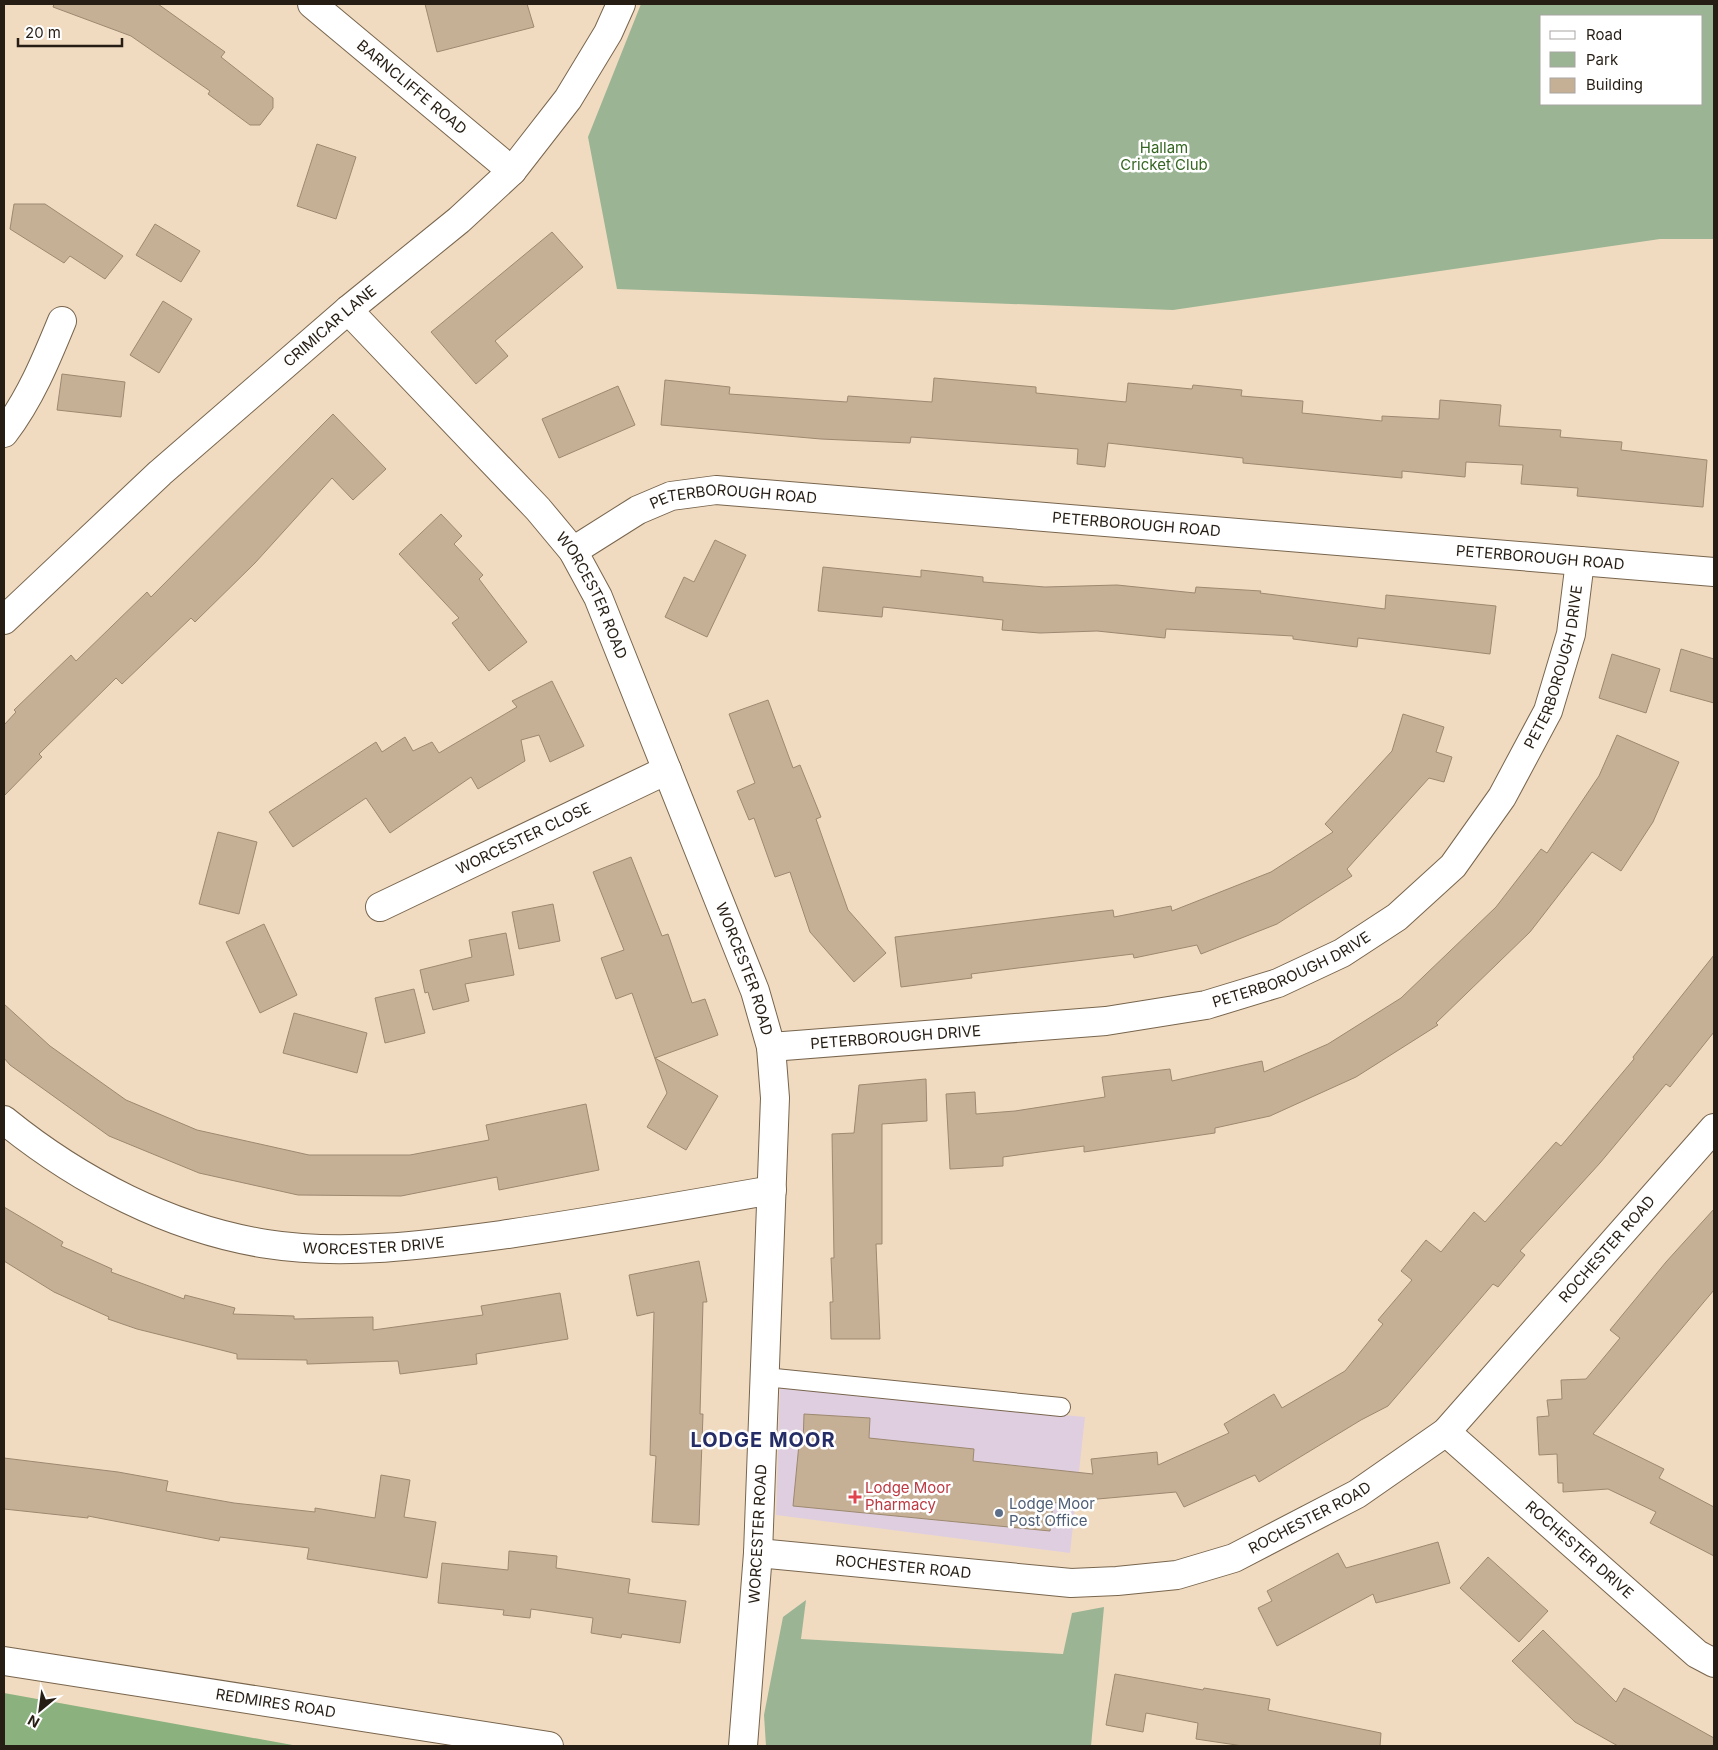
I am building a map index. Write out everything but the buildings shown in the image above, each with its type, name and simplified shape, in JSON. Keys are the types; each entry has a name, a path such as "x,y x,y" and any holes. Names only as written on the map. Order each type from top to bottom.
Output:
{"street":[{"name":"BARNCLIFFE ROAD","path":"312,4 512,171"},
{"name":"CRIMICAR LANE","path":"4,620 160,473 348,310 458,220 512,171 568,99 608,33 620,4"},
{"name":"WORCESTER ROAD","path":"348,310 538,509 573,551 598,597 667,770 755,991 771,1048 776,1098 758,1552 743,1746"},
{"path":"4,433 18,414 38,379 62,321"},
{"name":"PETERBOROUGH ROAD","path":"573,551 638,510 671,496 716,490 1714,572"},
{"name":"PETERBOROUGH DRIVE","path":"771,1048 1106,1021 1206,1005 1278,983 1342,953 1397,917 1453,866 1502,797 1548,711 1571,634 1580,561"},
{"name":"WORCESTER CLOSE","path":"380,907 667,770"},
{"name":"WORCESTER DRIVE","path":"4,1120 78,1174 138,1204 208,1230 268,1244 324,1248 416,1246 545,1228 772,1190"},
{"name":"ROCHESTER ROAD","path":"758,1552 1071,1583 1117,1582 1177,1575 1234,1558 1357,1494 1446,1432 1714,1128"},
{"name":"ROCHESTER DRIVE","path":"1446,1432 1697,1654 1714,1663"},
{"name":"REDMIRES ROAD","path":"4,1661 549,1746"}],"lane":[{"path":"765,1377 1061,1407"}],"shaded area":[{"path":"780,1388 1085,1417 1070,1553 776,1515"}],"green space":[{"name":"Hallam Cricket Club","path":"641,4 1714,4 1714,239 1660,239 1173,310 617,289 588,137"},
{"path":"806,1600 801,1639 1063,1654 1072,1613 1104,1607 1091,1746 766,1746 764,1715 783,1617"},
{"path":"4,1693 298,1746 4,1746"}],"place":[{"name":"Lodge Moor Pharmacy","path":"855,1497"},
{"name":"Lodge Moor Post Office","path":"999,1513"}],"district":[{"name":"LODGE MOOR","path":"763,1440"}]}
